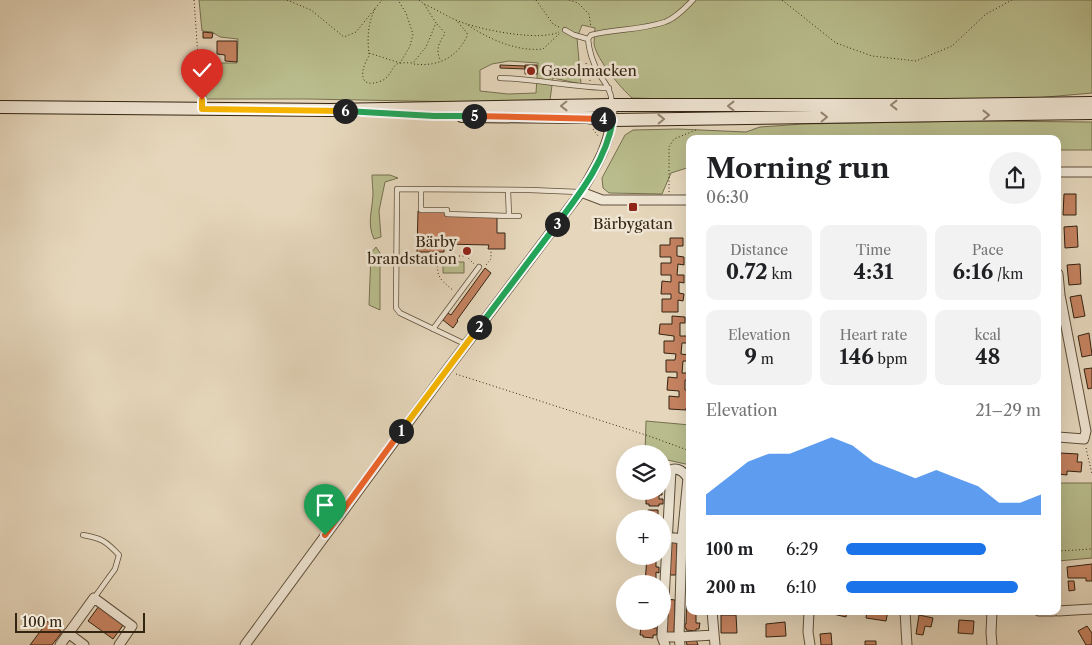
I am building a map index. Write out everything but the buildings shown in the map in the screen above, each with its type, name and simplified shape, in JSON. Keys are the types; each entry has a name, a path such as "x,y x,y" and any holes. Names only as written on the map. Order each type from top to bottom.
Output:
{"main road":[{"path":"0,107 330,110 612,105 942,106 1092,103"},
{"path":"330,110 434,116 587,117 613,120 1092,113"}],"street":[{"path":"245,645 465,344 581,192 598,165 606,146 613,120 612,105"},
{"path":"1061,172 1092,172"},
{"path":"581,192 602,200 686,200"},
{"path":"1061,300 1086,431 1084,439 1061,437"},
{"path":"668,510 670,470 674,468 684,472 686,475"},
{"path":"671,537 686,539 680,641"},
{"path":"666,565 663,641 714,640 712,615"},
{"path":"60,645 94,598 132,626 119,645"},
{"path":"1061,611 1092,609"},
{"path":"809,615 810,645"},
{"path":"905,615 907,645"},
{"path":"992,615 992,645"},
{"path":"68,633 84,645"}],"lane":[{"path":"564,30 574,35 589,37 647,26 667,21 693,0"},
{"path":"589,37 589,51 609,88 612,105"},
{"path":"500,78 609,88"},
{"path":"465,344 400,313 396,308 397,188 581,192"},
{"path":"421,189 421,210 447,210 447,214 519,216"},
{"path":"508,190 508,216"},
{"path":"433,329 479,267"},
{"path":"83,535 97,537 107,542 119,555 115,569 94,598"}],"path":[{"path":"194,0 202,109"},
{"path":"287,0 311,10 344,37 356,32 382,0"},
{"path":"374,9 368,30 369,56 363,65 362,77 364,81 369,83 381,81 390,73 396,64 400,63 410,46 413,34 406,13 398,0"},
{"path":"419,0 484,35 526,49 543,49 564,30"},
{"path":"536,0 553,24 564,30"},
{"path":"569,0 578,3 589,14 589,37"},
{"path":"782,0 836,43 872,56 916,61 952,46 986,14 1012,0"},
{"path":"424,4 436,24 445,33 437,53 441,62"},
{"path":"368,53 400,63 423,65 441,62 454,55 468,36 456,19"},
{"path":"413,64 426,47 436,24"},
{"path":"466,24 539,36 552,35 564,30"},
{"path":"669,200 669,147 674,139 685,133 693,132 699,127"},
{"path":"465,246 466,256"},
{"path":"452,247 452,256"},
{"path":"438,256 466,256 483,270 491,259 491,250"},
{"path":"437,252 438,276 440,280 458,294"},
{"path":"446,371 686,450"},
{"path":"1084,439 1092,474"},
{"path":"1061,551 1092,549"}],"green space":[{"path":"199,0 1092,0 1092,93 1035,98 780,102 632,98 615,80 600,58 594,44 595,28 582,25 577,38 581,84 553,78 550,100 462,102 206,99 205,66 212,63 237,63 238,39 220,37 212,32 202,31","holes":["509,61 538,63 536,93 508,94 480,91 480,70 492,64"]},
{"path":"973,121 1092,122 1092,150 1061,150 1061,135 686,135 686,168 671,173 662,194 609,193 603,188 602,178 625,135 633,130 678,129 746,132 760,127 803,124"},
{"path":"372,175 390,175 398,178 385,182 379,211 381,237 374,239 370,223 373,195"},
{"path":"376,247 380,253 380,310 369,305 371,253"},
{"path":"443,262 464,262 464,273 443,273"},
{"path":"646,421 686,425 686,464 671,461 671,445 645,445"},
{"path":"1061,483 1092,483 1092,558 1061,561"}],"place":[{"name":"Gasolmacken","path":"531,71"},
{"name":"Bärbygatan","path":"633,207"},
{"name":"Bärby brandstation","path":"467,251"}],"route":[{"path":"202,100 202,109 330,110 434,116 587,117 613,120 606,146 598,165 581,192 325,535"}]}
